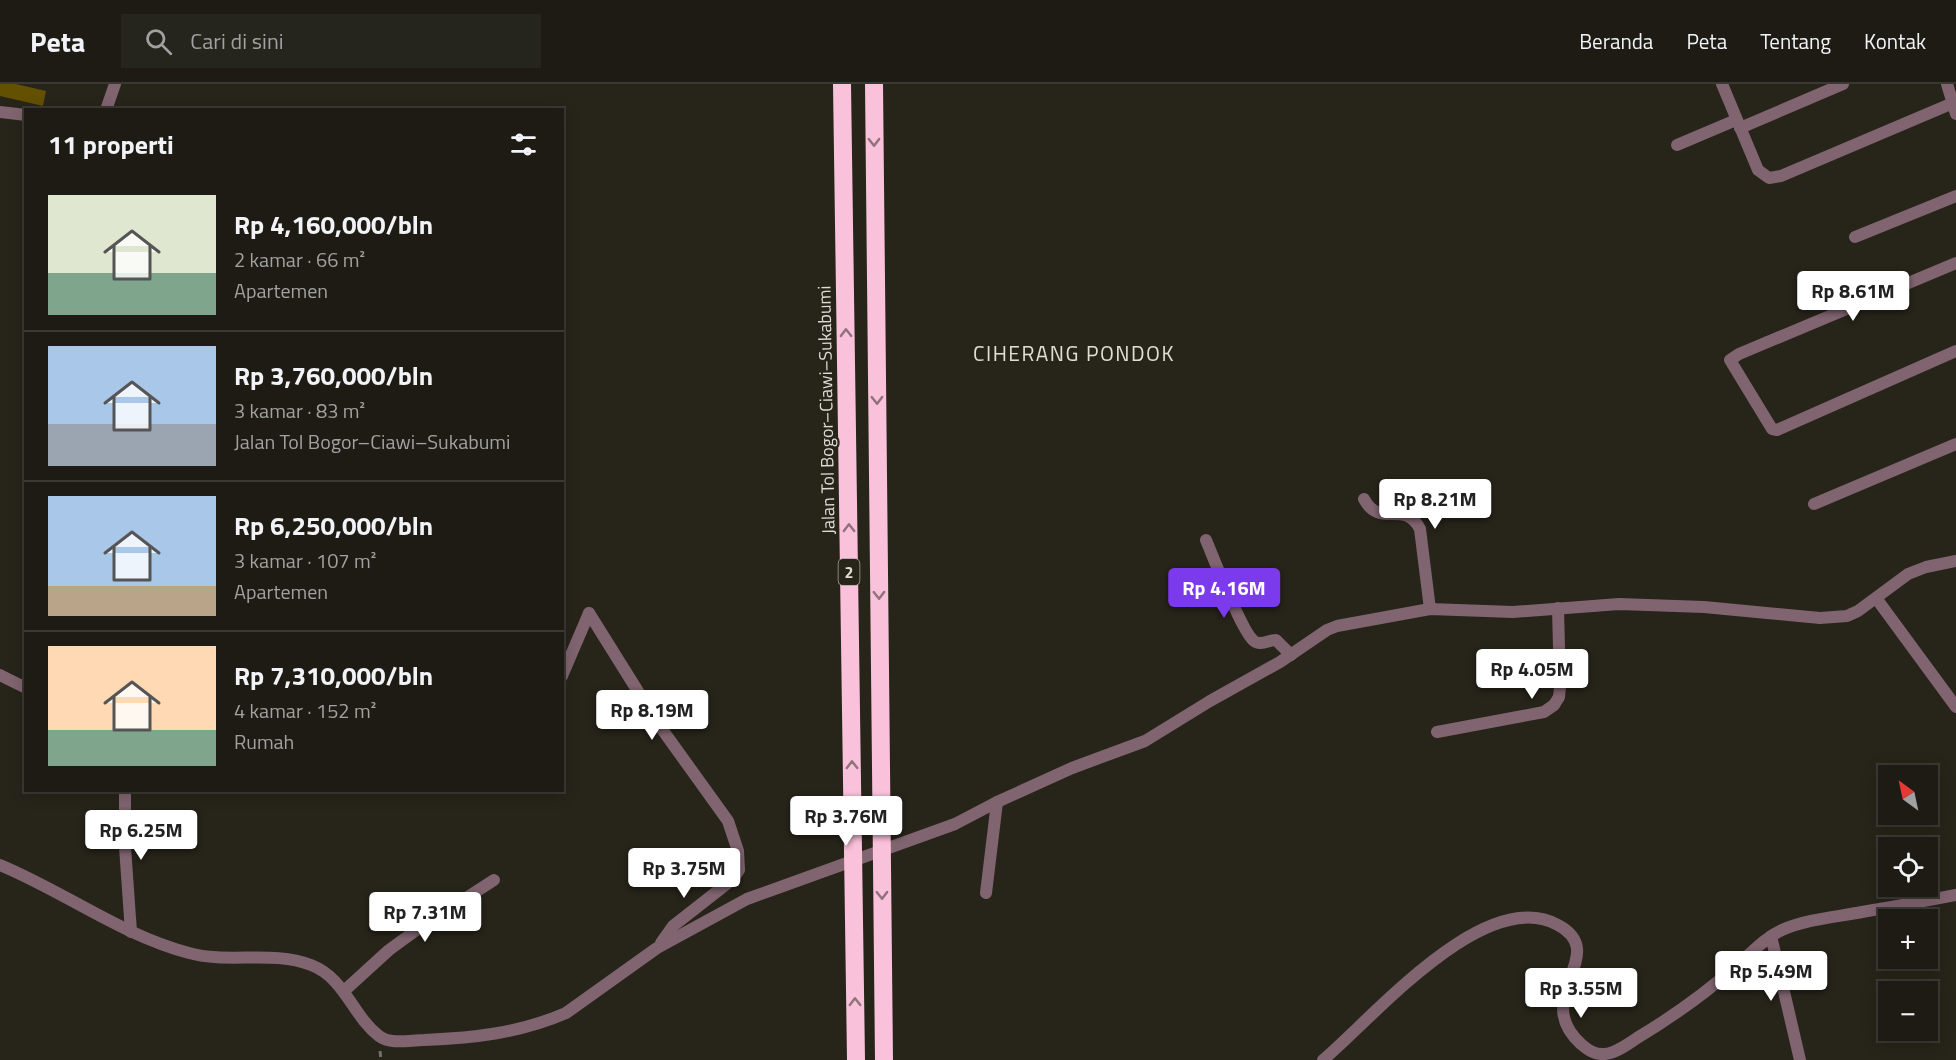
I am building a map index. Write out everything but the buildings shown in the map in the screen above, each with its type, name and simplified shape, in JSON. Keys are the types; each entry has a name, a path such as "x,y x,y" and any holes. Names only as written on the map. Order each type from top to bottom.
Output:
{"highway":[{"name":"Jalan Tol Bogor–Ciawi–Sukabumi","path":"842,84 856,1060"},
{"name":"2","path":"874,84 884,1060"}],"street":[{"path":"107,108 115,84"},
{"path":"1722,84 1758,170 1769,178 1775,178 1954,108 1947,84"},
{"path":"1677,145 1843,84"},
{"path":"0,112 24,115"},
{"path":"1855,237 1956,196"},
{"path":"1956,263 1739,354 1730,360 1772,429 1777,430 1956,351"},
{"path":"1814,504 1956,444"},
{"path":"1364,499 1368,506 1379,514 1407,514 1415,520 1420,529 1430,609"},
{"path":"1206,540 1228,593 1251,639 1260,643 1276,640 1290,655"},
{"path":"0,865 58,892 131,932 174,949 203,957 266,958 304,963 326,973 344,991 370,1027 380,1037 389,1040 452,1040 514,1031 566,1013 657,948 747,899 955,824 1072,768 1145,741 1290,655 1326,630 1337,626 1430,609 1513,612 1619,604 1674,605 1820,618 1847,616 1858,611 1899,580 1956,552"},
{"path":"1926,567 1956,561"},
{"path":"1876,598 1956,707"},
{"path":"1437,732 1527,716 1544,712 1554,705 1559,697 1560,687 1558,608"},
{"path":"564,671 589,613 664,733 728,821 734,834 739,870 733,879 673,926 657,948"},
{"path":"0,675 24,687"},
{"path":"125,792 125,847 131,932"},
{"path":"986,893 997,802"},
{"path":"344,991 415,931 494,880"},
{"path":"1323,1060 1433,961 1473,933 1506,920 1526,917 1544,919 1558,924 1575,938 1578,956 1564,993 1562,1005 1564,1017 1570,1031 1578,1041 1596,1054 1607,1054 1620,1049 1669,1018 1771,936 1783,930 1810,922 1956,895"},
{"path":"1771,936 1799,1060"}],"district":[{"name":"CIHERANG PONDOK","path":"1074,353"}]}
